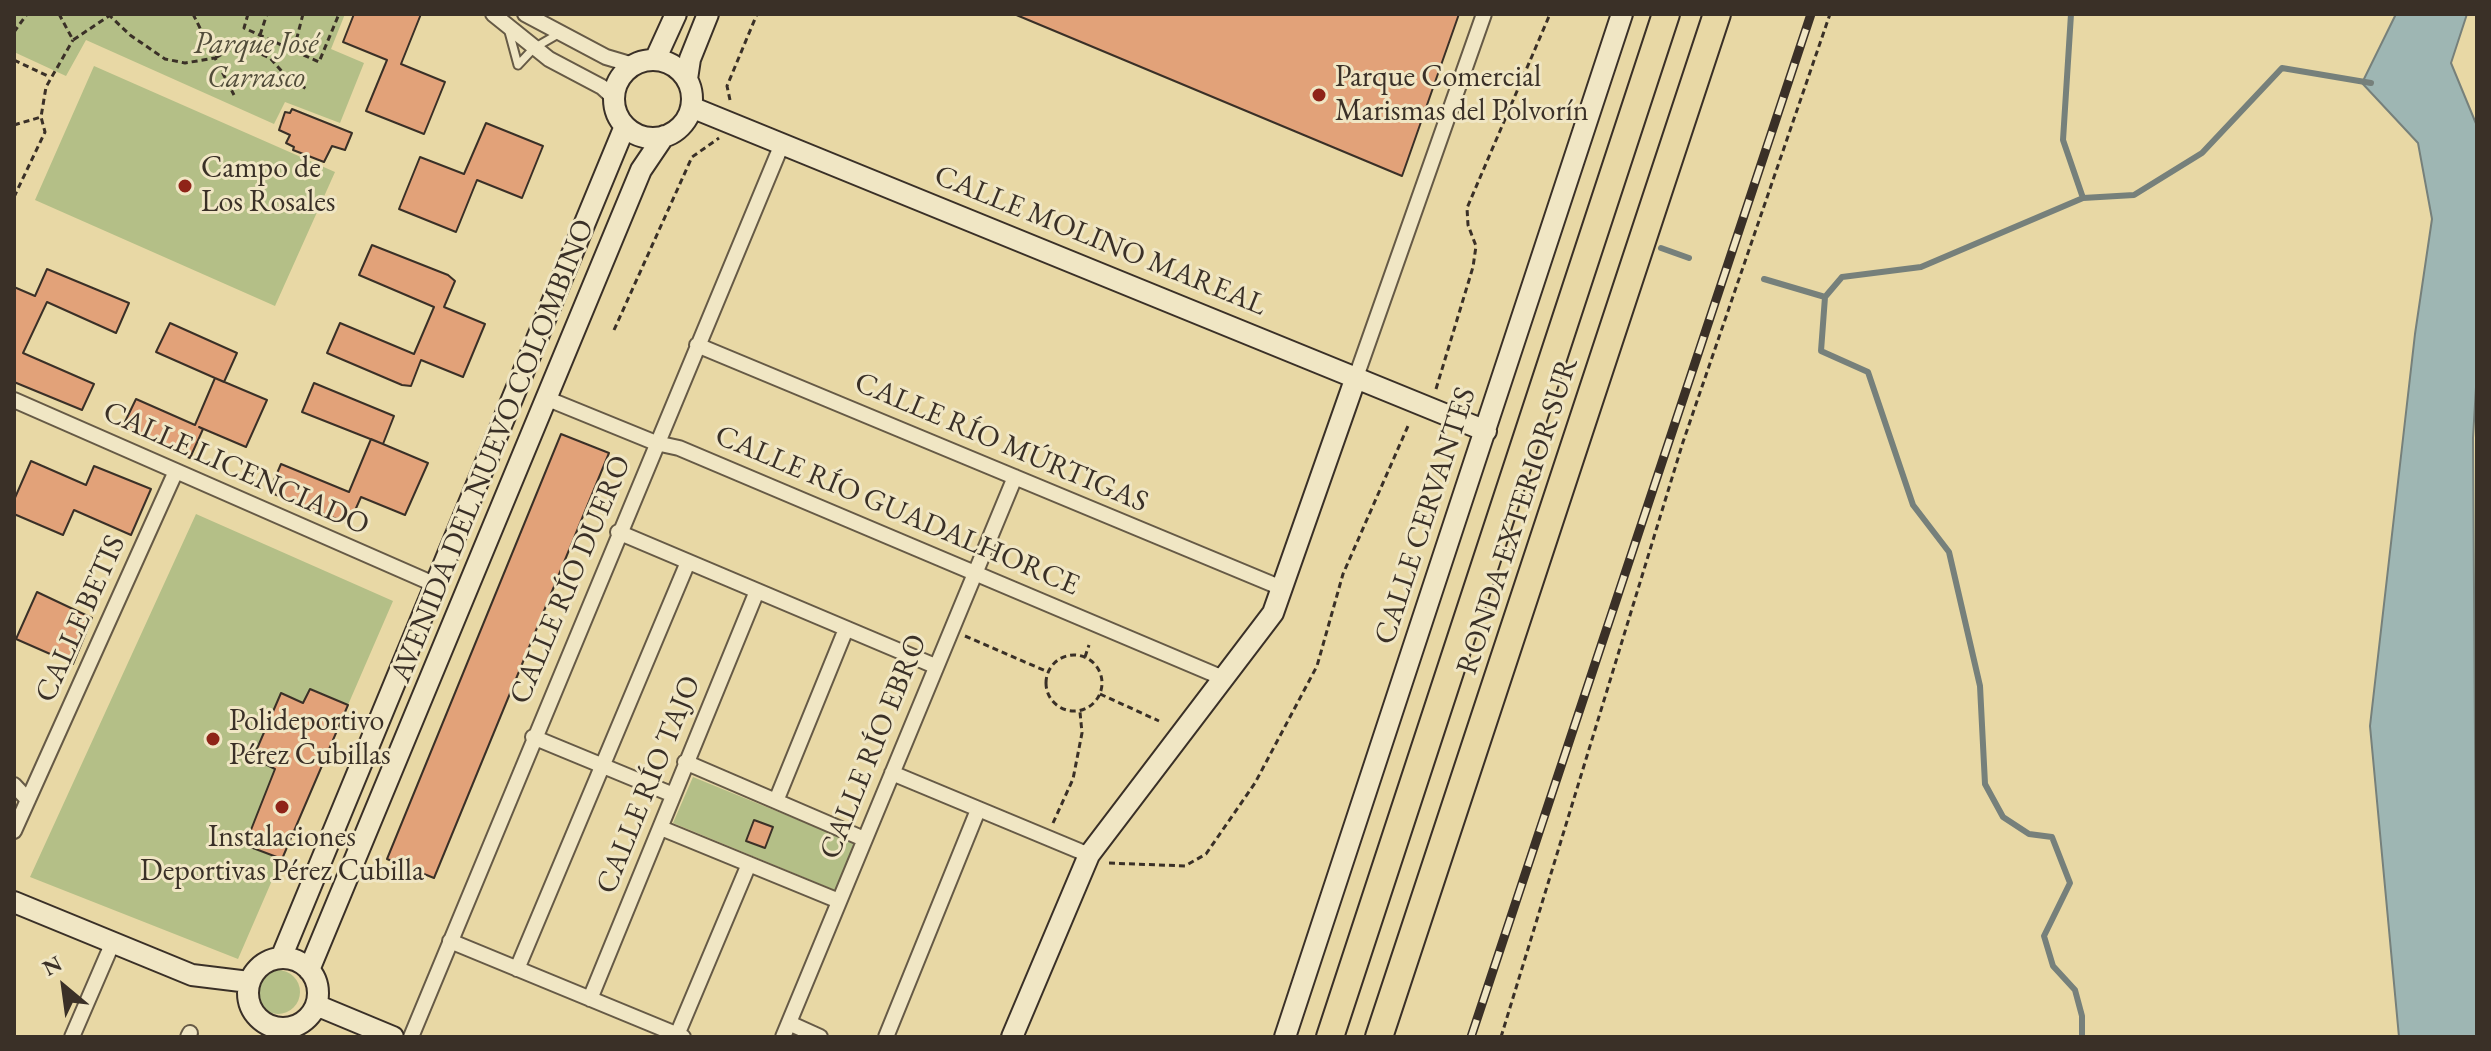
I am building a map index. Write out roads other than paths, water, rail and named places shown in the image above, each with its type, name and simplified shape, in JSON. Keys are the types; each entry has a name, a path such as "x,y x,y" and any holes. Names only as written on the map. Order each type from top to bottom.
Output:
{"highway":[{"name":"RONDA EXTERIOR SUR","path":"1330,1037 1666,14"},
{"name":"RONDA EXTERIOR SUR","path":"1379,1037 1717,14"}],"street":[{"path":"493,14 534,48 613,97"},
{"path":"525,14 606,57 633,65 655,60 679,69 687,79"},
{"path":"655,60 676,14"},
{"path":"633,65 616,84 613,97 618,118 643,137 664,136 682,125 691,107 687,79 690,59 708,14"},
{"path":"1012,1037 1097,859 1223,678 1273,613 1284,589 1484,14"},
{"name":"CALLE CERVANTES","path":"1285,1037 1622,14"},
{"name":"CALLE MOLINO MAREAL","path":"691,107 1486,431"},
{"name":"AVENIDA DEL NUEVO COLOMBINO","path":"281,958 625,126"},
{"name":"AVENIDA DEL NUEVO COLOMBINO","path":"309,970 641,170 664,136"},
{"name":"CALLE RÍO DUERO","path":"411,1037 618,532 782,144"},
{"name":"CALLE RÍO MÚRTIGAS","path":"697,345 1284,589"},
{"name":"CALLE RÍO GUADALHORCE","path":"548,399 656,443 679,448 974,570 1223,678"},
{"path":"14,420 18,402"},
{"name":"CALLE LICENCIADO","path":"18,402 436,585"},
{"name":"CALLE BETIS","path":"14,831 176,471"},
{"name":"CALLE RÍO EBRO","path":"786,1030 1015,477"},
{"path":"618,532 935,666"},
{"path":"517,969 688,562"},
{"name":"CALLE RÍO TAJO","path":"590,999 661,828 671,794 757,591"},
{"path":"776,801 846,629"},
{"path":"533,737 671,794"},
{"path":"685,762 864,839"},
{"path":"892,773 1097,859"},
{"path":"14,785 28,800"},
{"path":"886,1037 978,810"},
{"path":"661,828 839,901"},
{"path":"450,941 680,1036 749,864"},
{"path":"14,902 192,975 249,982"},
{"path":"72,1037 113,942"},
{"path":"281,958 292,959 309,970 316,980 316,1005 301,1023 277,1033 257,1017 250,1006 249,982 256,970 281,958"},
{"path":"316,1005 393,1037"},
{"path":"786,1030 820,1037"}],"lane":[{"path":"508,27 518,65 534,48 560,33"}],"water":[{"path":"2396,14 2467,14 2451,63 2477,126 2477,370 2473,438 2477,1037 2399,1037 2370,726 2415,334 2432,219 2418,143 2362,83"}],"waterway":[{"path":"2071,14 2063,140 2083,198"},
{"path":"2082,1037 2082,1016 2075,990 2053,966 2044,936 2070,883 2052,837 2029,834 2003,817 1985,784 1980,686 1949,552 1913,505 1868,372 1821,351 1825,297 1842,277 1921,267 2083,198 2134,195 2202,153 2282,68 2371,83"},
{"path":"1661,248 1689,258"},
{"path":"1764,279 1825,297"}],"railway":[{"path":"1471,1037 1811,14"}],"place":[{"name":"Parque Comercial Marismas del Polvorín","path":"1319,95"},
{"name":"Campo de Los Rosales","path":"185,186"},
{"name":"Polideportivo Pérez Cubillas","path":"213,739"},
{"name":"Instalaciones Deportivas Pérez Cubilla","path":"282,807"}],"park label":[{"name":"Parque José Carrasco","path":"256,62"}]}
